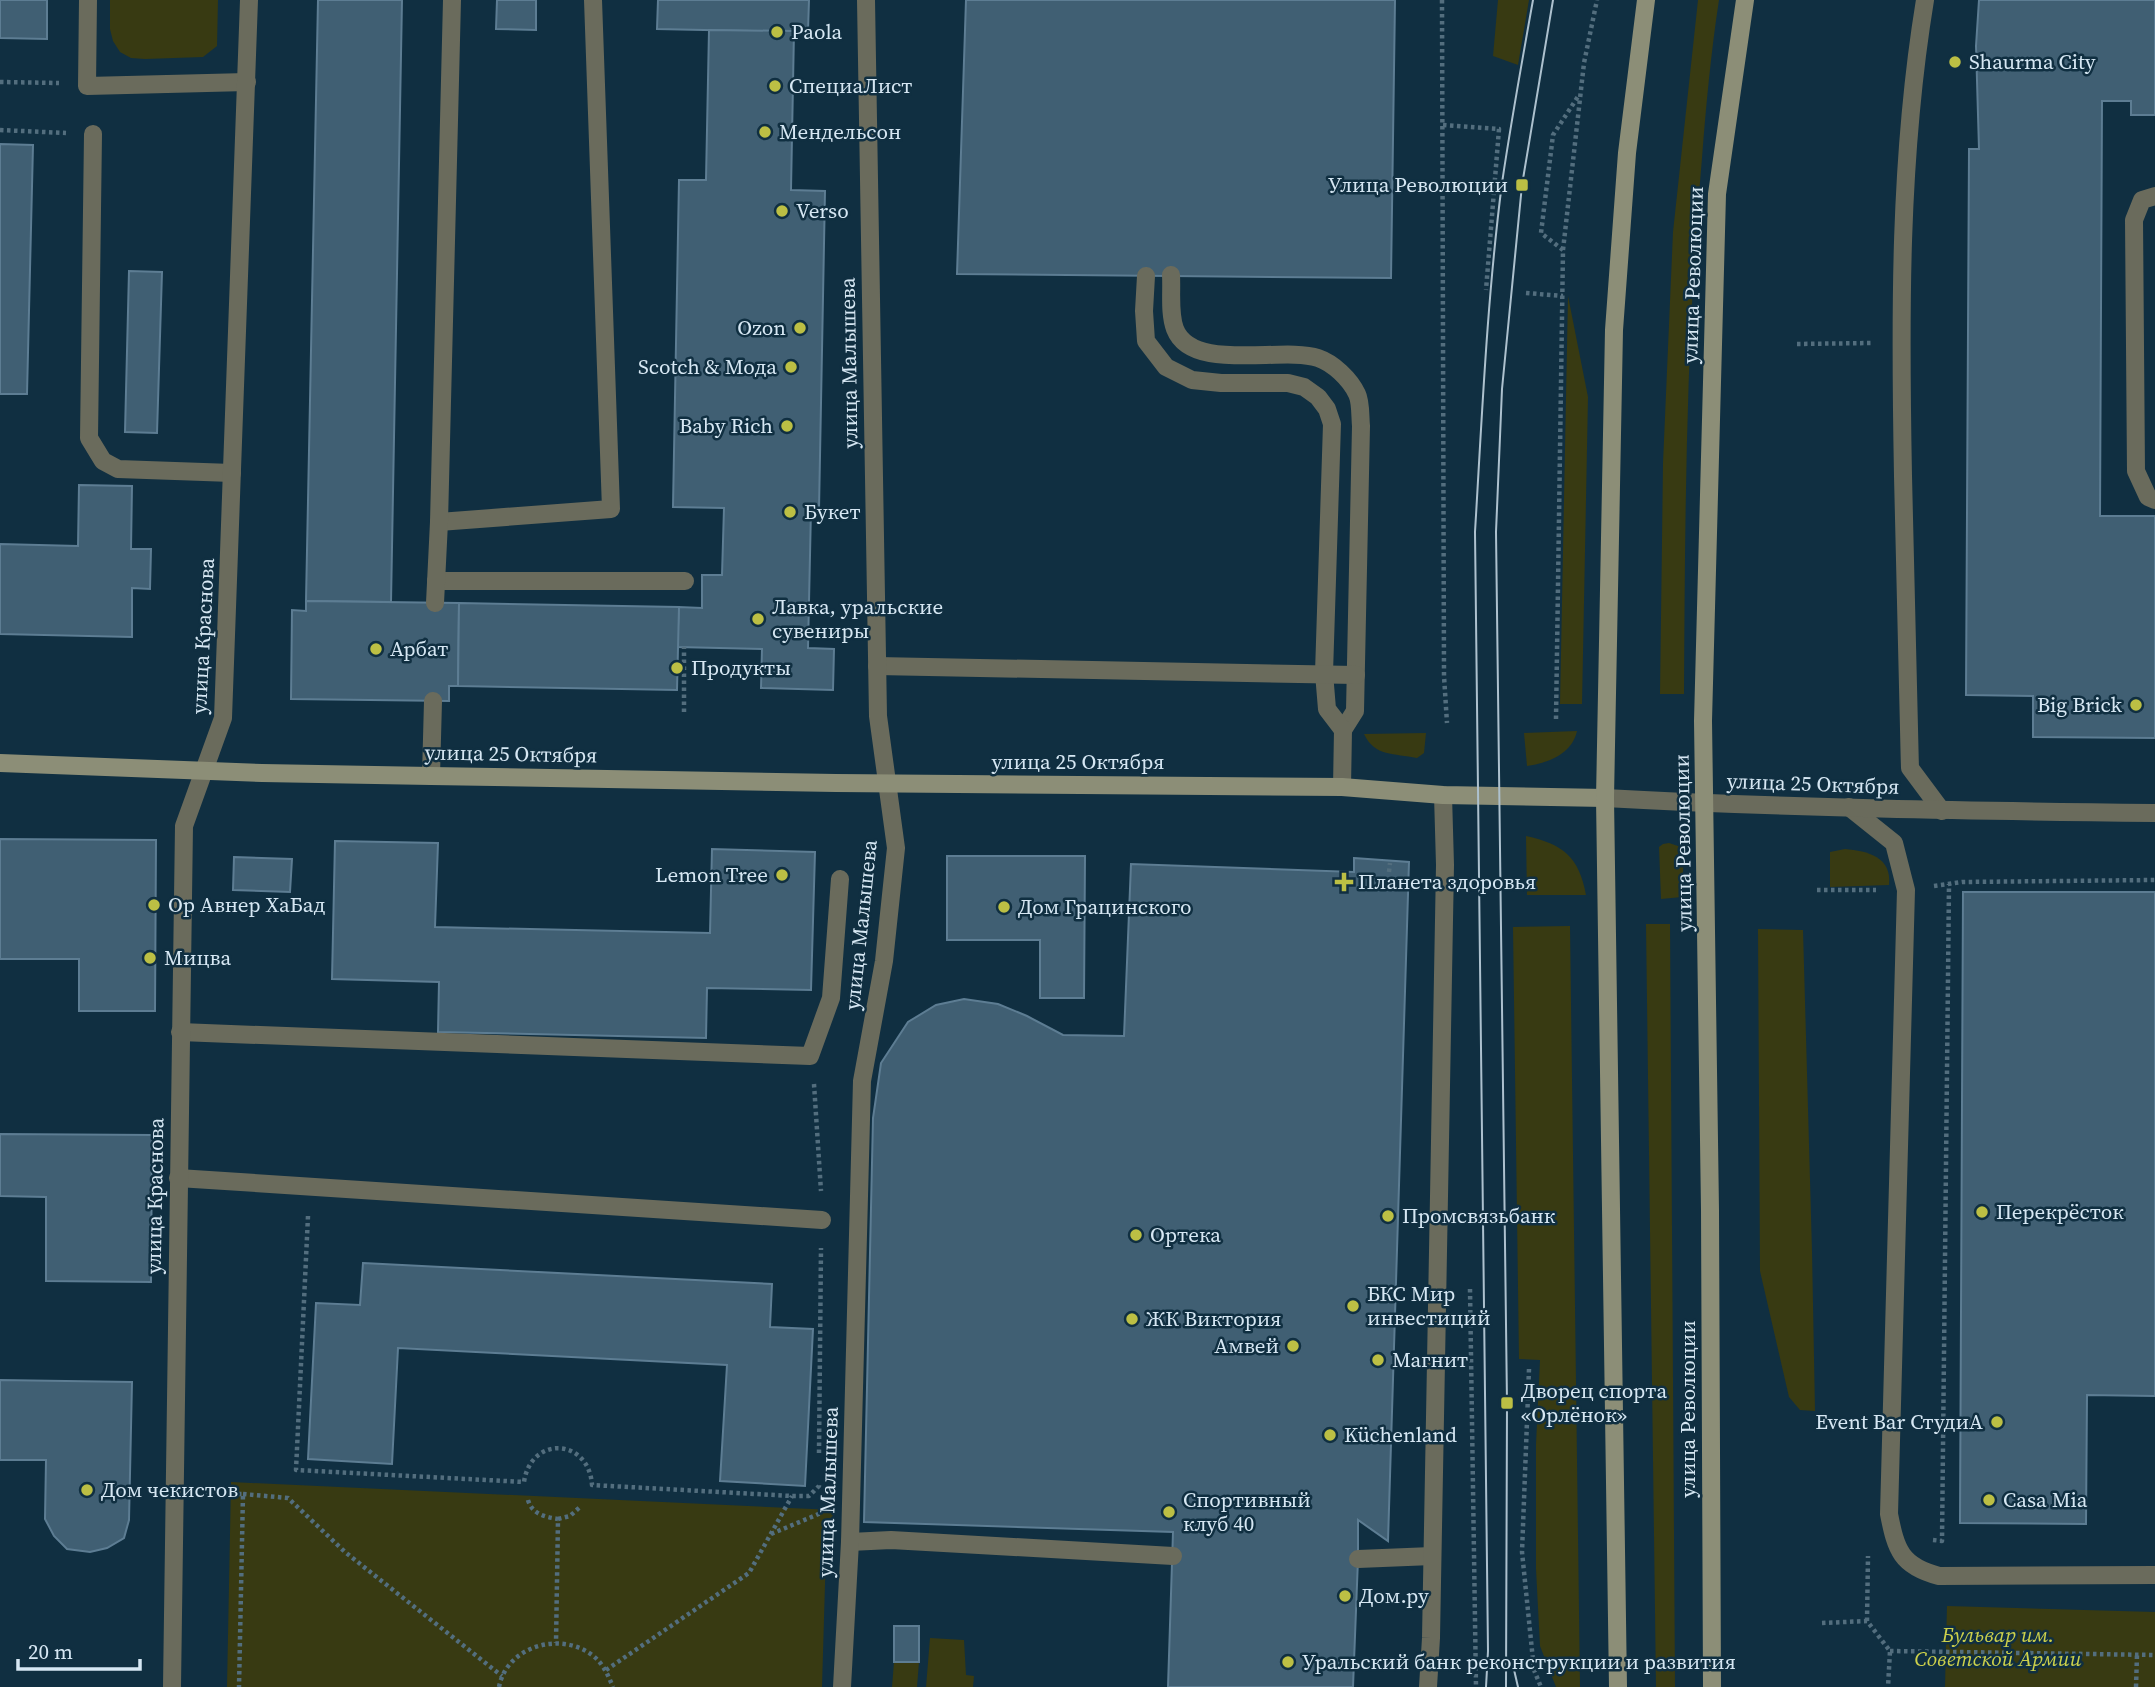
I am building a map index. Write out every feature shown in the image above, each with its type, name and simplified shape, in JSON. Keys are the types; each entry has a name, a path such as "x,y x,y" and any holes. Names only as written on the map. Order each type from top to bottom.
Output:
{"main road":[{"path":"1618,1687 1605,798 1614,330 1627,153 1646,0"},
{"name":"улица Революции","path":"1712,1687 1710,1182 1703,721 1717,194 1745,0"},
{"name":"улица 25 Октября","path":"0,763 431,776 1342,787 1443,795 1605,798"}],"street":[{"path":"88,0 87,86 247,82"},
{"name":"улица Краснова","path":"172,1687 184,826 223,718 249,0"},
{"path":"435,603 452,0"},
{"path":"439,522 611,509 593,0"},
{"name":"улица Малышева","path":"842,1687 850,1542 862,1081 884,961 896,848 878,716 866,0"},
{"path":"1925,0 1903,192 1900,343 1910,768 1942,811"},
{"path":"93,134 89,438 103,461 118,468 233,473"},
{"path":"2155,196 2142,200 2134,220 2136,471 2148,497 2155,500"},
{"path":"1171,275 1172,312 1176,331 1189,345 1206,353 1317,358 1338,369 1357,394 1361,426 1355,710 1343,730 1342,787"},
{"path":"1146,276 1146,341 1166,367 1192,380 1221,383 1289,383 1304,387 1318,397 1327,409 1332,424 1324,673 1327,709 1343,730"},
{"path":"436,580 685,581"},
{"path":"877,666 1356,675"},
{"path":"431,776 433,701"},
{"path":"1428,1687 1432,1638 1445,866 1443,795"},
{"name":"улица 25 Октября","path":"1605,798 1942,811 2155,813"},
{"path":"1849,807 1894,843 1906,890 1889,1514 1893,1537 1903,1557 1918,1571 1939,1576 2155,1575"},
{"path":"180,1032 810,1056 831,998 840,879"},
{"path":"178,1178 822,1220"},
{"path":"850,1542 891,1540 1172,1556"},
{"path":"1359,1559 1433,1556"}],"path":[{"path":"1442,0 1444,663 1447,723"},
{"path":"1556,719 1563,250 1584,63 1597,0"},
{"path":"0,82 62,83"},
{"path":"1563,250 1541,233 1553,135 1581,92"},
{"path":"1443,125 1499,129 1486,290"},
{"path":"0,130 93,134"},
{"path":"1443,188 1494,192"},
{"path":"1526,293 1563,296"},
{"path":"1797,344 1900,343"},
{"path":"684,648 684,712"},
{"path":"1389,873 1390,863"},
{"path":"1817,890 1906,890 1962,883 2155,880"},
{"path":"1942,1541 1948,884"},
{"path":"810,1056 817,1100 822,1220 819,1458"},
{"path":"309,1187 296,1470 524,1482 526,1469 534,1459 545,1450 560,1448 575,1452 585,1462 591,1473 592,1485 792,1496 809,1496 819,1486 819,1472"},
{"path":"1529,1368 1522,1552 1534,1670 1541,1687"},
{"path":"174,1494 243,1494 288,1498 345,1552 502,1676"},
{"path":"239,1687 243,1494"},
{"path":"606,1670 748,1573 792,1496"},
{"path":"528,1500 530,1507 543,1517 558,1519 570,1516 580,1507"},
{"path":"771,1534 818,1513 850,1516"},
{"path":"556,1643 558,1519"},
{"path":"1822,1623 1867,1621 1890,1650 1888,1687"},
{"path":"499,1687 509,1664 523,1652 541,1644 556,1643 578,1646 593,1656 606,1670 613,1687"},
{"path":"1890,1650 2155,1656"},
{"path":"2136,1687 2137,1655"}],"green space":[{"path":"110,0 218,0 217,46 203,57 131,58 120,52 113,41 110,29"},
{"path":"1498,0 1529,0 1518,65 1493,56"},
{"path":"1698,0 1719,0 1705,119 1693,292 1686,493 1684,694 1660,694 1663,463 1673,232"},
{"path":"1568,296 1588,397 1582,704 1560,704"},
{"path":"1577,731 1570,746 1558,756 1527,766 1524,733"},
{"path":"1426,733 1424,753 1417,758 1380,750 1368,741 1364,734"},
{"path":"1526,836 1550,843 1567,854 1579,871 1586,895 1527,895"},
{"path":"1669,843 1684,848 1682,897 1661,899 1659,847"},
{"path":"1845,849 1877,857 1887,868 1889,885 1830,887 1830,852"},
{"path":"1646,924 1670,924 1675,1687 1656,1687"},
{"path":"1570,926 1580,1687 1556,1687 1540,1646 1536,1569 1536,1444 1540,1360 1519,1359 1513,927"},
{"path":"1758,929 1803,930 1815,1411 1800,1410 1789,1397 1760,1271"},
{"path":"231,1482 834,1510 826,1550 822,1687 227,1687"},
{"name":"Бульвар им. Советской Армии","path":"1947,1606 2155,1612 2155,1687 1945,1687"},
{"path":"930,1638 964,1640 966,1675 974,1676 973,1687 926,1687"},
{"path":"894,1662 919,1662 917,1687 892,1687"}],"building":[{"path":"0,0 47,0 47,39 0,38"},
{"path":"318,0 402,0 391,602 306,601"},
{"path":"497,0 536,0 536,30 496,29"},
{"path":"658,0 809,0 808,32 657,29"},
{"path":"966,0 1395,0 1391,278 957,274"},
{"path":"1979,0 2155,0 2155,115 2131,115 2131,101 2102,101 2100,516 2155,516 2155,738 2033,737 2033,696 1966,695 1969,149 1979,149 1976,46"},
{"path":"709,30 794,31 791,190 825,191 819,509 811,509 808,648 834,649 833,690 761,688 762,649 677,647 679,607 702,608 702,575 722,575 724,508 673,507 679,180 706,180"},
{"path":"0,144 33,145 27,394 0,394"},
{"path":"129,271 162,272 157,433 125,432"},
{"path":"79,485 132,486 131,549 151,549 150,589 132,588 132,637 0,634 0,544 78,546"},
{"path":"306,601 459,603 458,686 449,686 449,701 291,699 292,610 306,611"},
{"path":"459,603 679,607 677,690 458,686"},
{"path":"0,839 156,840 155,1011 79,1011 79,959 0,959"},
{"path":"335,841 438,843 435,927 710,933 712,849 815,852 811,990 707,988 706,1038 438,1032 439,982 332,979"},
{"path":"947,856 1085,856 1084,998 1040,998 1040,940 947,940"},
{"path":"234,857 292,859 290,892 233,890"},
{"name":"ЖК Виктория","path":"1354,858 1409,862 1388,1541 1358,1520 1353,1687 1168,1687 1173,1532 864,1522 873,1118 881,1063 908,1022 936,1005 964,999 998,1004 1063,1035 1124,1036 1131,864 1354,872"},
{"path":"1963,892 2155,892 2155,1396 2087,1395 2086,1524 1960,1523"},
{"path":"0,1134 152,1135 151,1282 46,1281 46,1197 0,1196"},
{"path":"363,1263 772,1284 770,1327 813,1329 805,1486 720,1481 727,1365 398,1348 392,1464 308,1459 316,1303 360,1305"},
{"name":"Дом чекистов","path":"0,1380 132,1382 129,1520 124,1538 107,1548 90,1552 67,1549 54,1536 45,1519 46,1460 0,1460"},
{"path":"894,1626 919,1626 919,1662 894,1662"}],"tram line":[{"path":"1486,1687 1488,1651 1475,532 1492,270 1502,183 1533,0"},
{"path":"1506,1687 1507,1403 1496,532 1502,389 1522,185 1553,0"},
{"path":"1512,1661 1518,1687"}],"place":[{"name":"Paola","path":"777,32"},
{"name":"Shaurma City","path":"1955,62"},
{"name":"СпециаЛист","path":"775,86"},
{"name":"Мендельсон","path":"765,132"},
{"name":"Улица Революции","path":"1522,185"},
{"name":"Verso","path":"782,211"},
{"name":"Ozon","path":"800,328"},
{"name":"Scotch & Мода","path":"791,367"},
{"name":"Baby Rich","path":"787,426"},
{"name":"Букет","path":"790,512"},
{"name":"Лавка, уральские сувениры","path":"758,619"},
{"name":"Арбат","path":"376,649"},
{"name":"Продукты","path":"677,668"},
{"name":"Big Brick","path":"2136,705"},
{"name":"Lemon Tree","path":"782,875"},
{"name":"Планета здоровья","path":"1344,882"},
{"name":"Ор Авнер ХаБад","path":"154,905"},
{"name":"Дом Грацинского","path":"1004,907"},
{"name":"Мицва","path":"150,958"},
{"name":"Перекрёсток","path":"1982,1212"},
{"name":"Промсвязьбанк","path":"1388,1216"},
{"name":"Ортека","path":"1136,1235"},
{"name":"БКС Мир инвестиций","path":"1353,1306"},
{"name":"ЖК Виктория","path":"1132,1319"},
{"name":"Амвей","path":"1293,1346"},
{"name":"Магнит","path":"1378,1360"},
{"name":"Дворец спорта «Орлёнок»","path":"1507,1403"},
{"name":"Event Bar СтудиА","path":"1997,1422"},
{"name":"Küchenland","path":"1330,1435"},
{"name":"Дом чекистов","path":"87,1490"},
{"name":"Casa Mia","path":"1989,1500"},
{"name":"Спортивный клуб 40","path":"1169,1512"},
{"name":"Дом.ру","path":"1345,1596"},
{"name":"Уральский банк реконструкции и развития","path":"1288,1662"}]}
